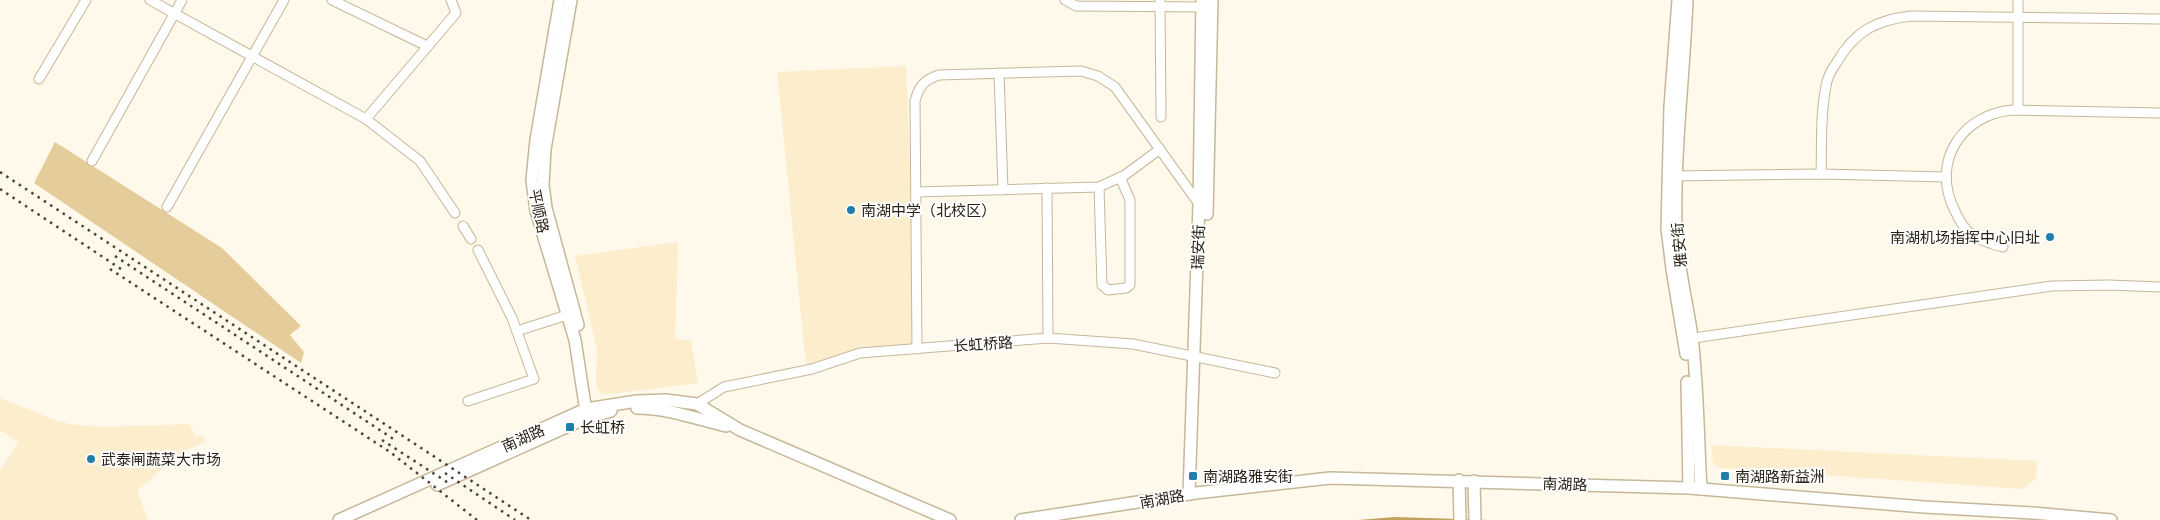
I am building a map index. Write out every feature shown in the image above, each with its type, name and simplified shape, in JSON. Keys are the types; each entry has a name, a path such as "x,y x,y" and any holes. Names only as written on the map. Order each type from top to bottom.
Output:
{"main road":[{"name":"平顺路","path":"560,0 536,140 532,180 536,210 567,315 589,413"},
{"name":"平顺路","path":"571,0 545,148 543,186 546,208 581,336 589,413"},
{"name":"瑞安街","path":"1192,493 1212,0"},
{"name":"雅安街","path":"1673,176 1670,108 1678,0"},
{"name":"雅安街","path":"1687,0 1669,247 1688,339 1702,488"},
{"name":"瑞安街","path":"1198,357 1202,4"},
{"name":"雅安街","path":"1688,339 1690,488"},
{"name":"南湖路","path":"339,520 589,413 637,401 676,401 697,404 740,430"},
{"name":"南湖路","path":"357,520 589,413 650,408 679,413 740,430 950,520"},
{"name":"南湖路","path":"1021,520 1192,493 1318,479 1459,480 1702,488 2032,516 2111,520"},
{"path":"1459,480 1460,520"},
{"path":"1474,481 1475,520"}],"street":[{"path":"39,79 86,0"},
{"path":"150,0 366,119 420,161 455,213"},
{"path":"92,161 182,0"},
{"path":"167,206 284,0"},
{"path":"332,0 427,46"},
{"path":"366,119 456,13 451,0"},
{"path":"1065,0 1076,6 1160,3 1202,4"},
{"path":"2018,0 2018,110"},
{"path":"1160,3 1161,117"},
{"path":"1821,174 1823,108 1826,84 1846,47 1858,35 1875,24 1891,18 1910,16 2160,20"},
{"path":"917,349 915,101 918,90 926,79 939,75 1081,70 1098,76 1115,87 1199,204"},
{"path":"999,73 1003,190"},
{"path":"2003,247 1984,242 1970,233 1959,220 1951,204 1946,177 1948,159 1954,144 1968,127 1983,116 1996,111 2160,113"},
{"path":"916,192 1099,187 1120,177 1160,149"},
{"path":"1673,176 1821,174 1946,177"},
{"path":"1099,187 1102,285 1108,290 1126,288 1130,284 1130,200 1120,177"},
{"path":"1047,188 1048,338"},
{"path":"463,226 471,239"},
{"path":"468,401 534,379 517,331 478,250"},
{"path":"1688,339 2052,286 2109,284 2160,287"},
{"path":"517,331 567,315"},
{"name":"长虹桥路","path":"697,404 724,387 812,369 860,353 1048,338 1133,344 1275,374"}],"shaded area":[{"name":"南湖中学（北校区）","path":"906,66 917,349 860,353 806,365 777,72"},
{"path":"55,142 222,248 301,326 290,335 304,352 301,363 34,183"},
{"path":"678,242 675,339 691,340 698,383 602,395 596,386 597,350 575,256"},
{"name":"武泰闸蔬菜大市场","path":"0,398 55,420 74,425 104,427 190,424 195,437 203,435 205,442 185,451 137,490 148,520 0,520 0,470 19,442 0,430"},
{"path":"1711,445 2037,461 2036,478 2024,489 1719,468 1713,463"},
{"path":"1395,517 1490,520 1358,520"}],"railway":[{"path":"0,172 531,520"},
{"path":"0,189 121,269"},
{"path":"115,256 395,440"},
{"path":"110,269 390,452 477,520"},
{"path":"382,440 450,484"},
{"path":"445,473 515,520"}],"place":[{"name":"南湖中学（北校区）","path":"851,210"},
{"name":"南湖机场指挥中心旧址","path":"2050,237"},
{"name":"长虹桥","path":"570,427"},
{"name":"武泰闸蔬菜大市场","path":"91,459"},
{"name":"南湖路雅安街","path":"1193,476"},
{"name":"南湖路新益洲","path":"1725,476"}]}
